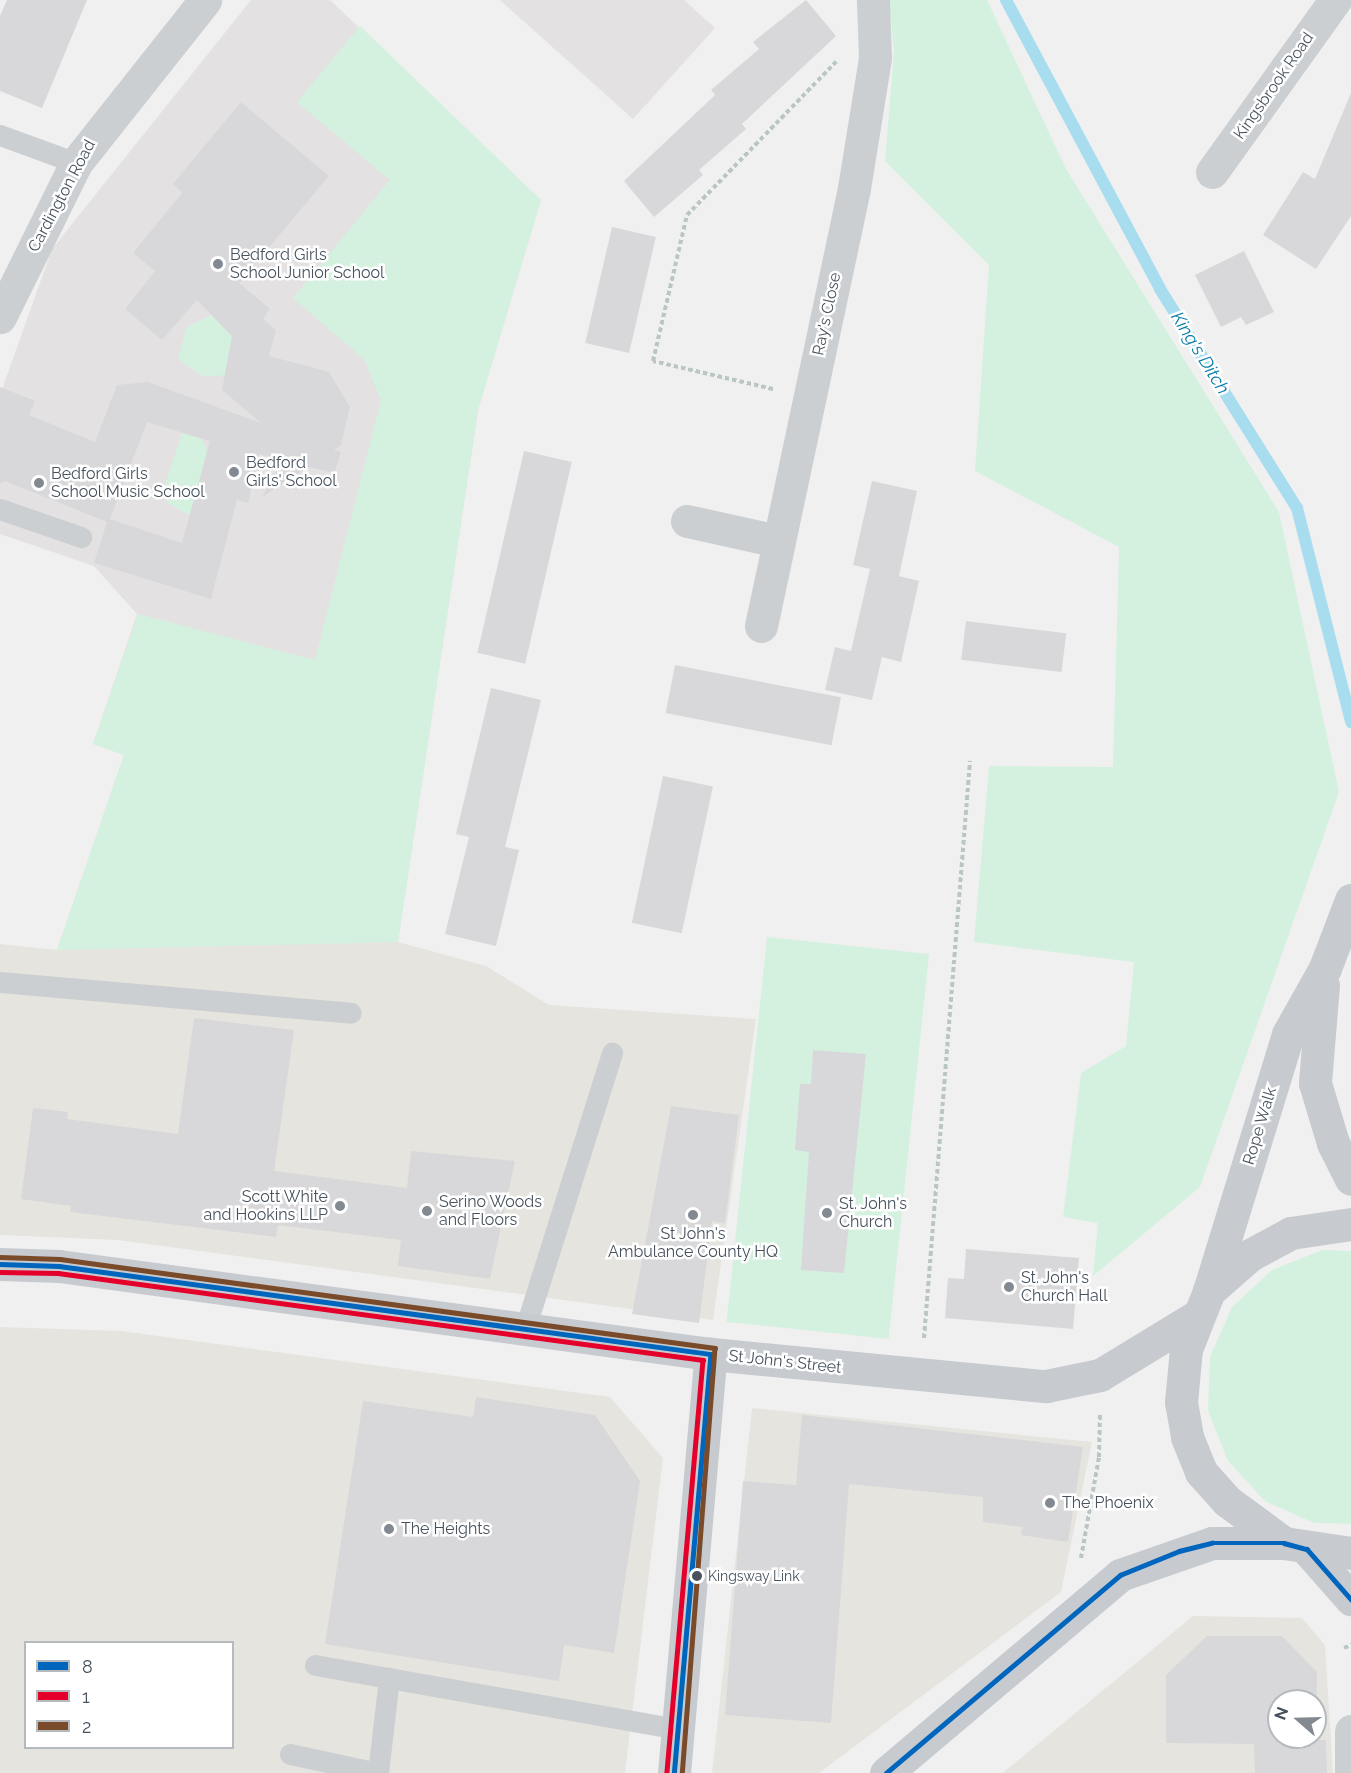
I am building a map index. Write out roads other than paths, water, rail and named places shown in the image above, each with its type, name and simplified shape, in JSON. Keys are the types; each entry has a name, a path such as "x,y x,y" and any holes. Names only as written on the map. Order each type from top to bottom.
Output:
{"main road":[{"name":"Rope Walk","path":"1351,900 1325,968 1288,1034 1182,1374 1186,1437 1202,1472 1227,1501 1295,1546 1351,1599"},
{"name":"Rope Walk","path":"1325,968 1315,1083 1333,1143 1351,1179"},
{"name":"St John's Street","path":"0,1264 59,1266 524,1332 711,1354 921,1377 1046,1386 1100,1375 1203,1304 1250,1255 1291,1233 1351,1224"},
{"path":"674,1773 711,1354"},
{"path":"886,1773 1120,1575 1212,1543 1295,1546 1351,1553"}],"street":[{"name":"Cardington Road","path":"0,317 76,163 205,0"},
{"name":"Kingsbrook Road","path":"1212,172 1335,0"},
{"name":"Ray's Close","path":"761,626 777,541 854,188 875,58 873,11"},
{"path":"687,521 777,541"},
{"path":"1351,1731 1351,1773"}],"lane":[{"path":"0,135 76,163"},
{"path":"0,509 81,537"},
{"path":"0,982 351,1013"},
{"path":"524,1332 612,1053"},
{"path":"315,1665 679,1729"},
{"path":"290,1754 380,1773 389,1678"}],"waterway":[{"name":"King's Ditch","path":"1006,0 1160,289 1297,508 1351,722"}],"place":[{"name":"Bedford Girls School Junior School","path":"218,264"},
{"name":"Bedford Girls' School","path":"234,472"},
{"name":"Bedford Girls School Music School","path":"39,483"},
{"name":"Scott White and Hookins LLP","path":"340,1206"},
{"name":"Serino Woods and Floors","path":"427,1211"},
{"name":"St. John's Church","path":"827,1213"},
{"name":"St John's Ambulance County HQ","path":"693,1215"},
{"name":"St. John's Church Hall","path":"1009,1287"},
{"name":"The Phoenix","path":"1050,1503"},
{"name":"The Heights","path":"389,1529"},
{"name":"Kingsway Link","path":"697,1576"}]}
